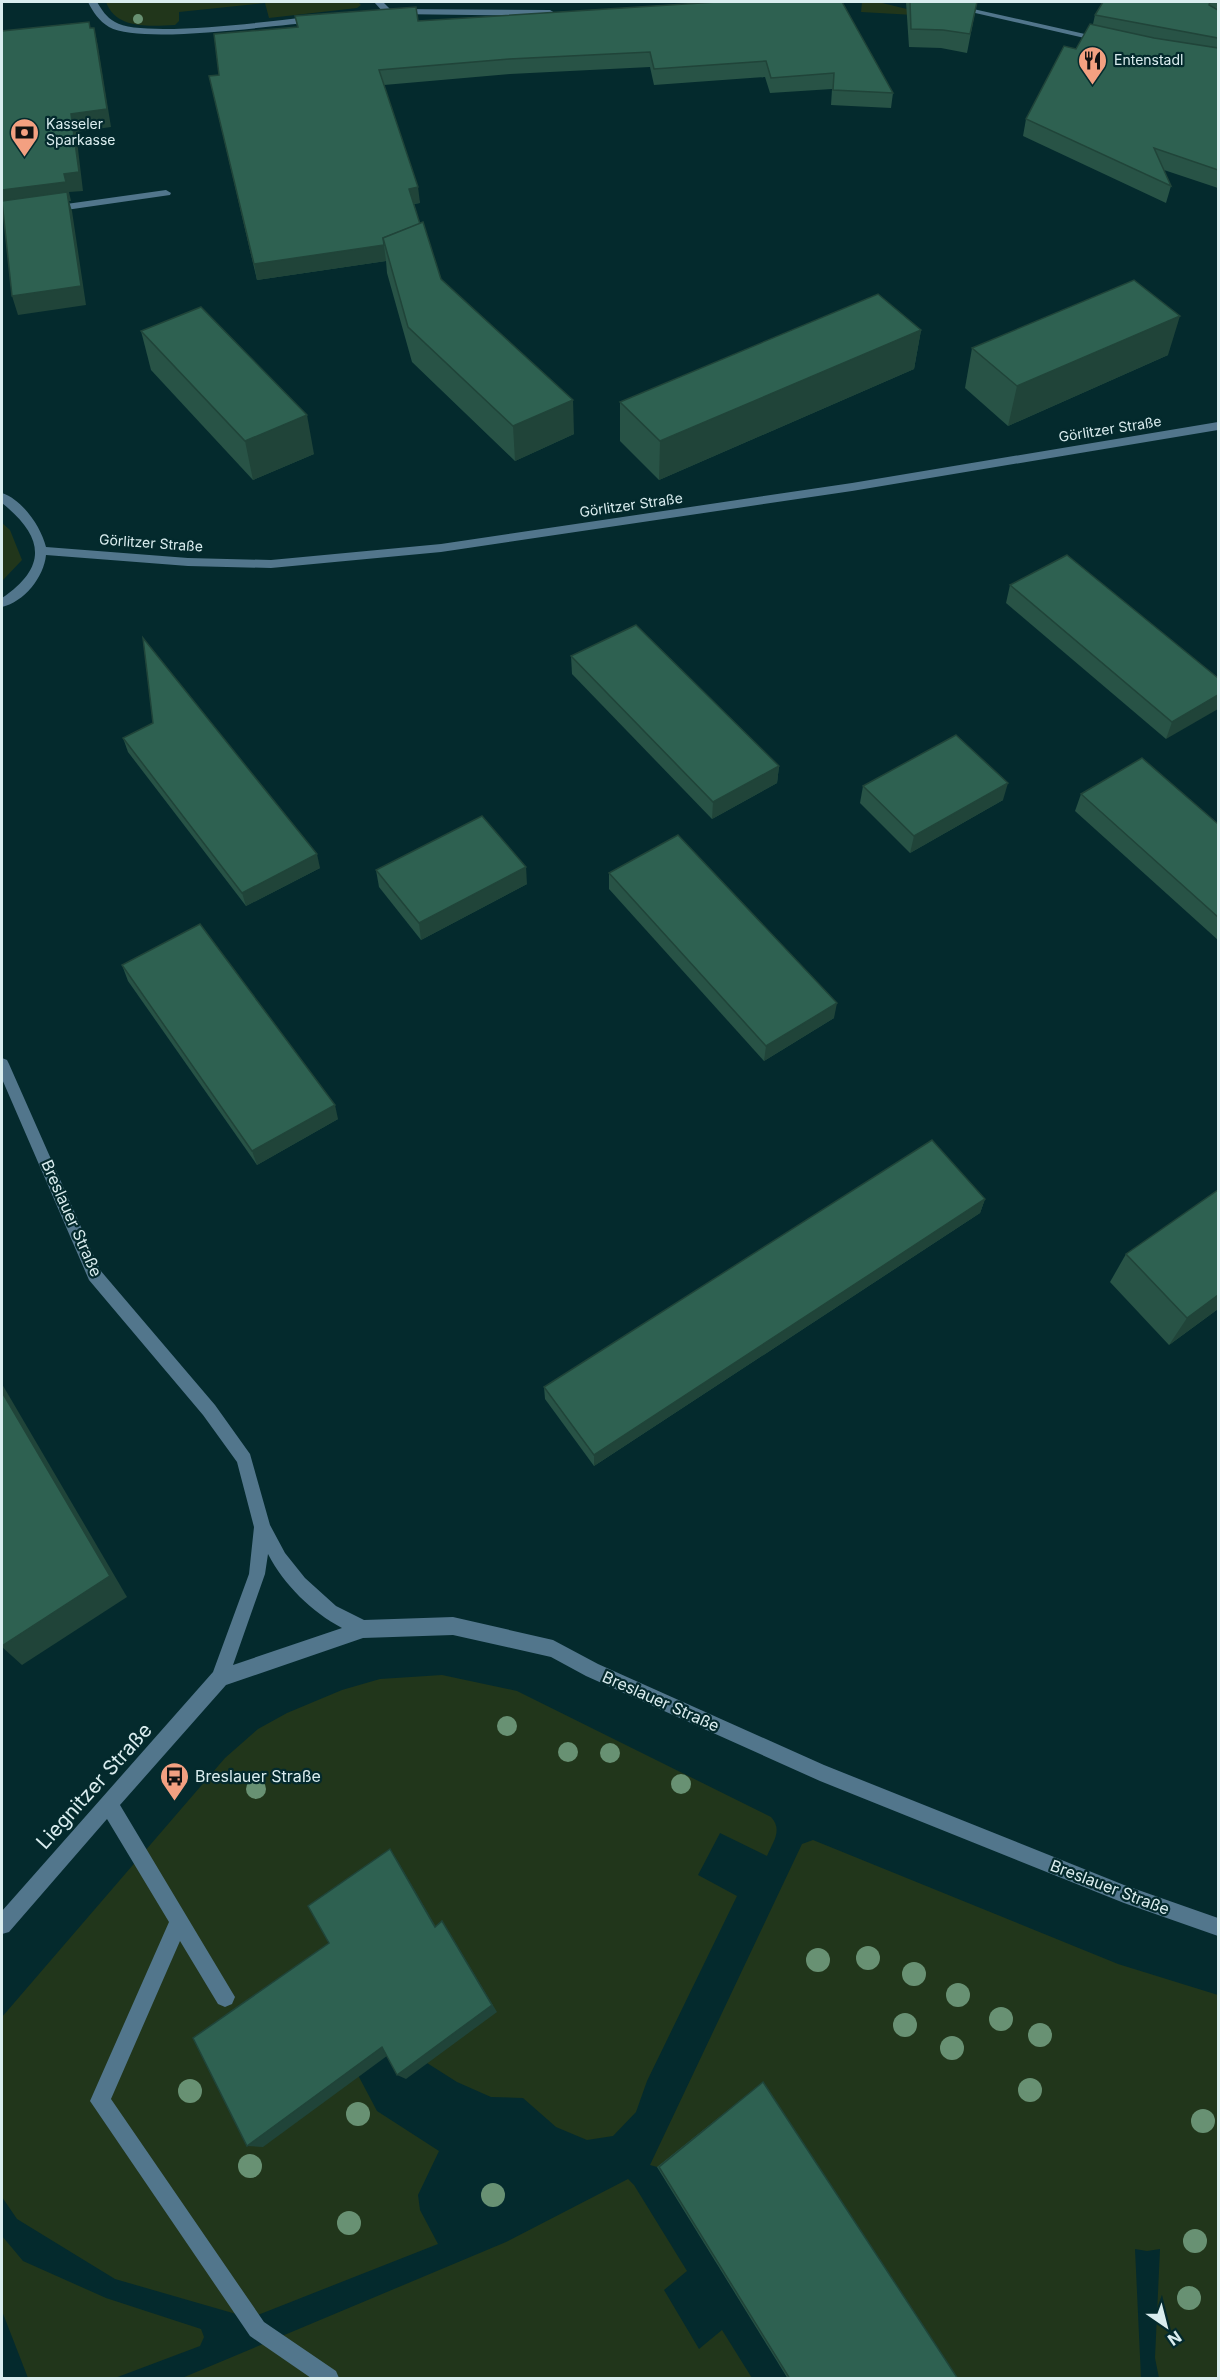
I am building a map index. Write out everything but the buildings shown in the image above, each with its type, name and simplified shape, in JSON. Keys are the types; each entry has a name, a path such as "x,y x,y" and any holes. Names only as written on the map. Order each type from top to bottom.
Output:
{"street":[{"path":"93,2 99,14 112,25 132,31 166,32 329,18"},
{"path":"379,2 387,11"},
{"path":"932,2 1116,42"},
{"path":"376,12 557,13"},
{"path":"37,211 166,194"},
{"name":"Görlitzer Straße","path":"43,551 221,563 271,564 350,558 441,548 852,487 1218,426"},
{"path":"2,497 17,508 34,528 43,551 35,576 20,593 2,603"},
{"name":"Breslauer Straße","path":"2,1064 94,1275 209,1410 244,1459 262,1527 279,1559 299,1584 330,1612 363,1629 453,1626 553,1649 592,1670 820,1772 1124,1894 1218,1927"},
{"name":"Liegnitzer Straße","path":"2,1925 220,1678 257,1574 262,1527"},
{"name":"Liegnitzer Straße","path":"220,1678 363,1629"},
{"path":"108,1803 225,1997"},
{"path":"179,1922 100,2101 257,2329 329,2379"}],"green space":[{"path":"106,2 358,2 361,5 357,8 269,18 265,3 179,12 179,21 175,25 145,26 118,18"},
{"path":"862,2 878,2 915,11 914,15 861,12"},
{"path":"2,523 10,530 22,560 2,581"},
{"path":"442,1675 517,1691 771,1817 775,1822 776,1836 767,1856 720,1833 698,1875 737,1896 647,2081 636,2112 613,2136 587,2140 556,2127 523,2098 491,2097 457,2082 427,2063 349,1968 359,2077 377,2111 439,2151 418,2195 420,2210 438,2244 250,2318 115,2279 17,2219 2,2197 2,2017 225,1758 258,1729 287,1713 342,1690 380,1679"},
{"path":"813,1840 1118,1964 1218,1995 1218,2378 1159,2378 1155,2358 1160,2249 1147,2251 1135,2249 1141,2378 949,2378 657,2167 650,2165 802,1844"},
{"path":"628,2179 634,2185 687,2271 664,2290 699,2349 722,2330 752,2378 182,2378 506,2242"},
{"path":"2,2236 23,2261 106,2298 201,2329 204,2337 200,2346 115,2378 28,2378 2,2311"}],"place":[{"name":"Entenstadl","path":"1093,86"},
{"name":"Kasseler Sparkasse","path":"25,158"},
{"name":"Breslauer Straße","path":"174,1802"}]}
